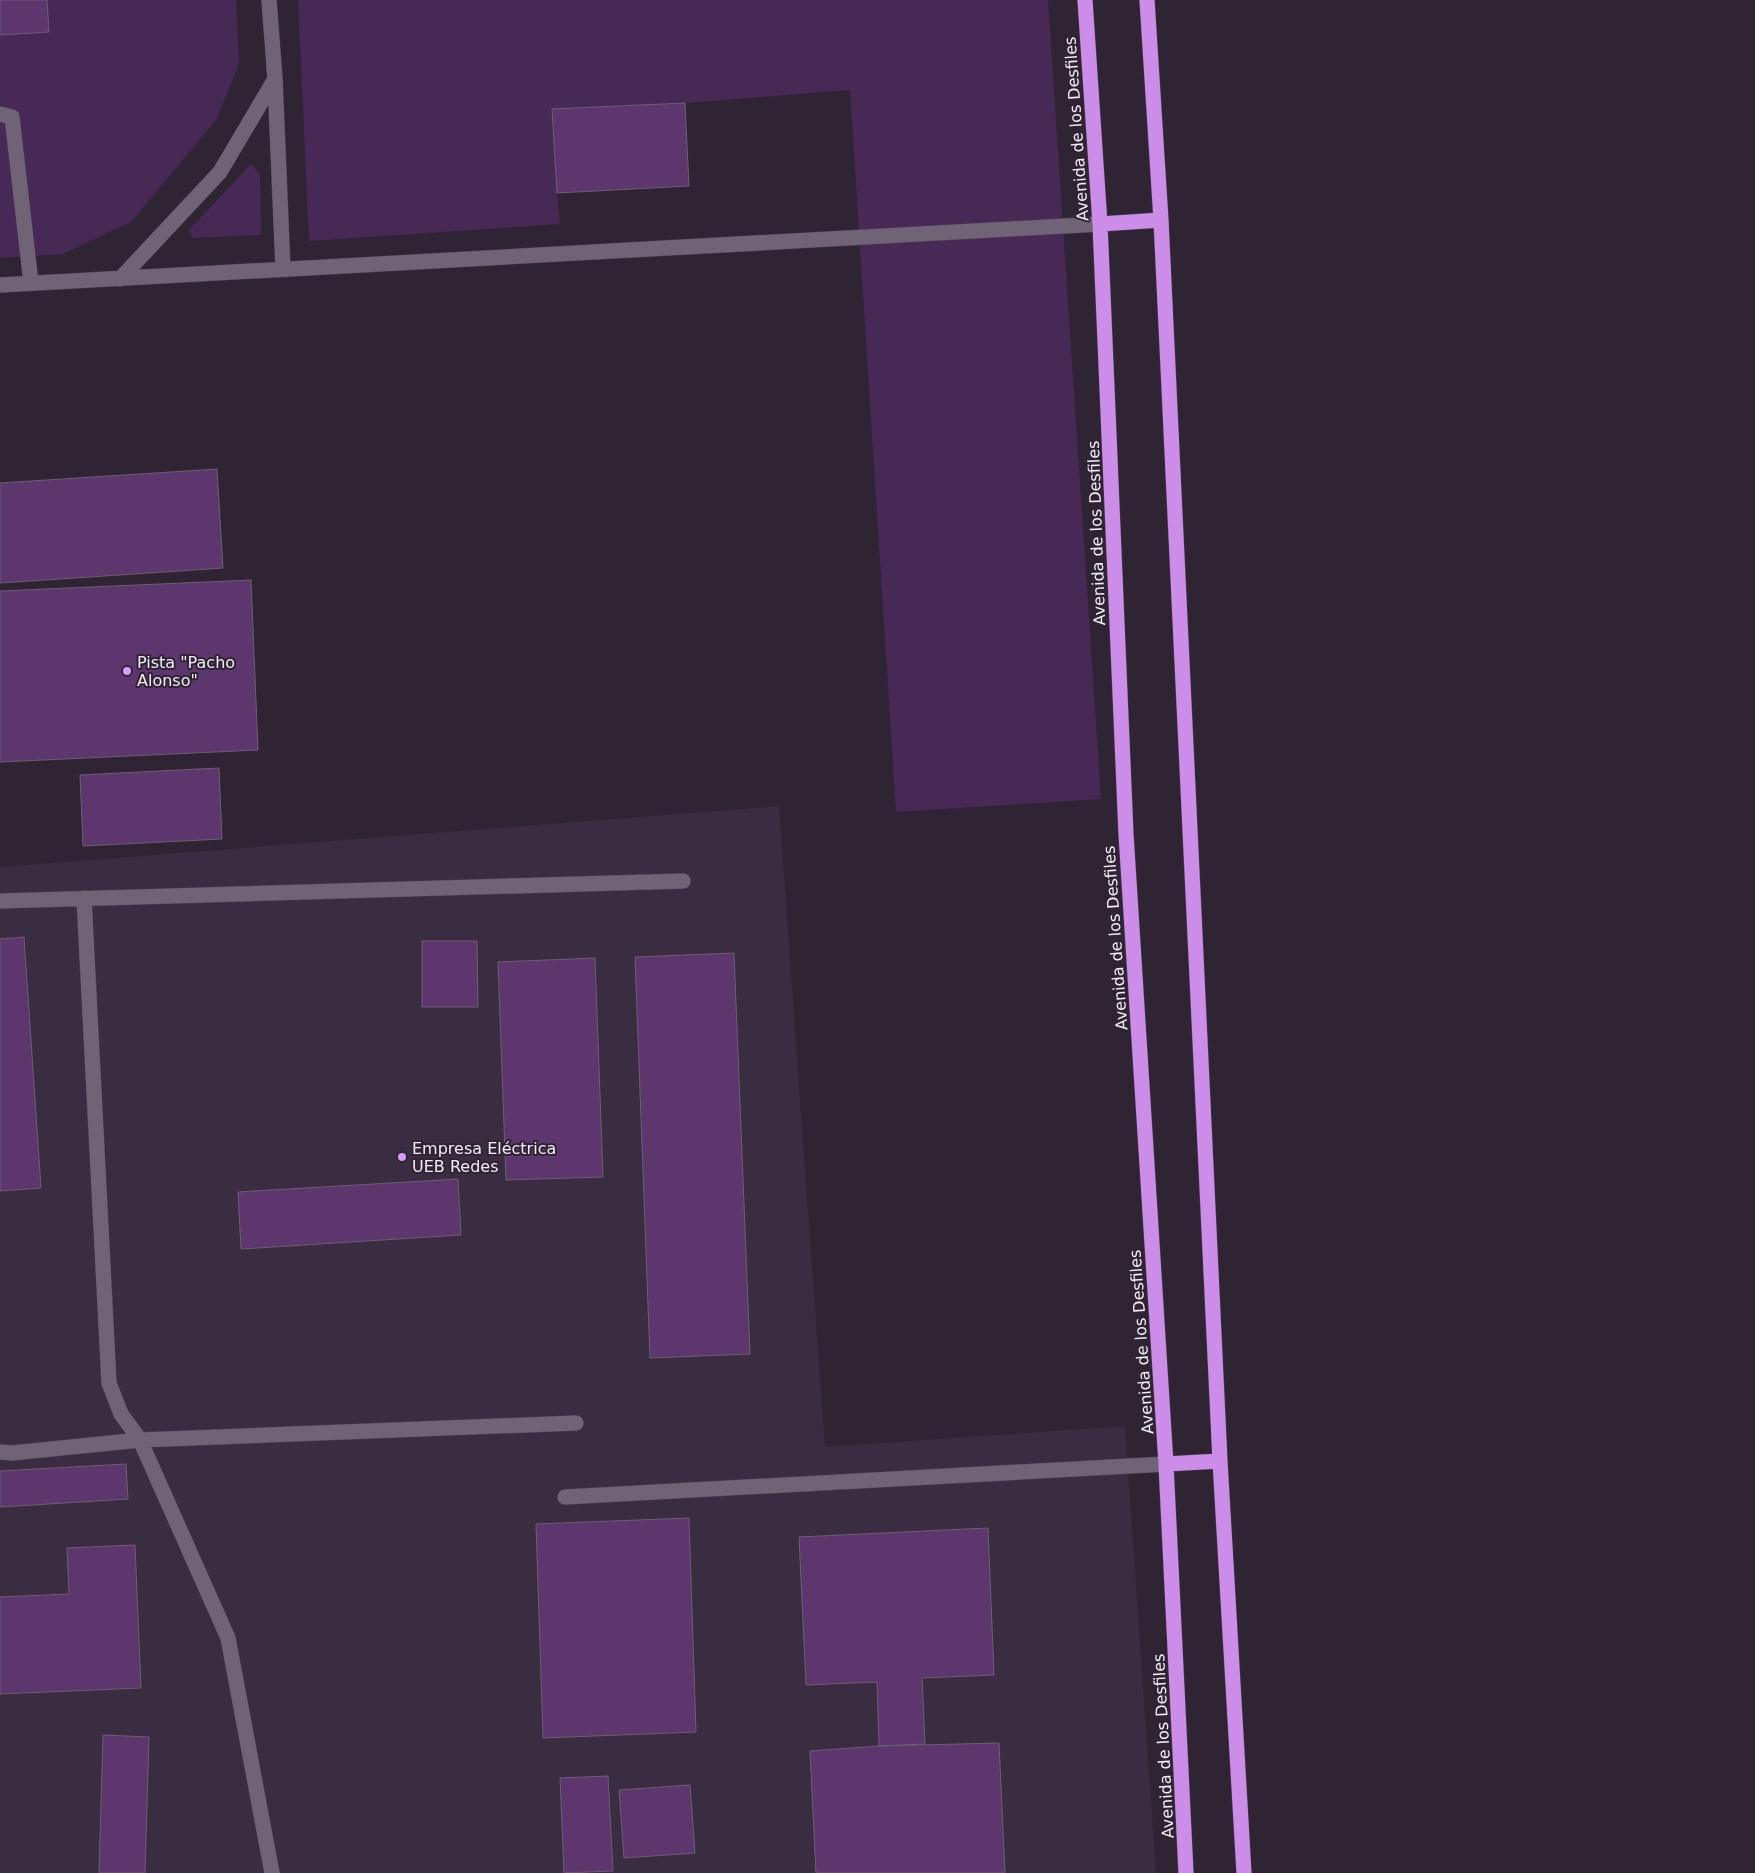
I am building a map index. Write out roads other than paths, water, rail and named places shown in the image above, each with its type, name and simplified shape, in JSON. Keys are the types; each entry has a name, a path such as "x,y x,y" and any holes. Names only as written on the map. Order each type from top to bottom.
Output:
{"highway":[{"name":"Avenida de los Desfiles","path":"1085,0 1100,224 1126,834 1166,1464 1186,1873"},
{"path":"1147,0 1161,220 1220,1461 1244,1873"},
{"path":"1100,224 1161,220"},
{"path":"1166,1464 1220,1461"}],"lane":[{"path":"269,0 275,79 284,269"},
{"path":"120,279 220,172 275,79"},
{"path":"0,114 12,117 31,283"},
{"path":"0,285 1100,224"},
{"path":"0,901 683,881"},
{"path":"84,898 109,1383 120,1414 140,1440 228,1638 272,1873"},
{"path":"0,1452 12,1453 140,1440 576,1423"},
{"path":"565,1497 1166,1464"}],"place":[{"name":"Pista \"Pacho Alonso\"","path":"127,671"},
{"name":"Empresa Eléctrica UEB Redes","path":"402,1157"}]}
